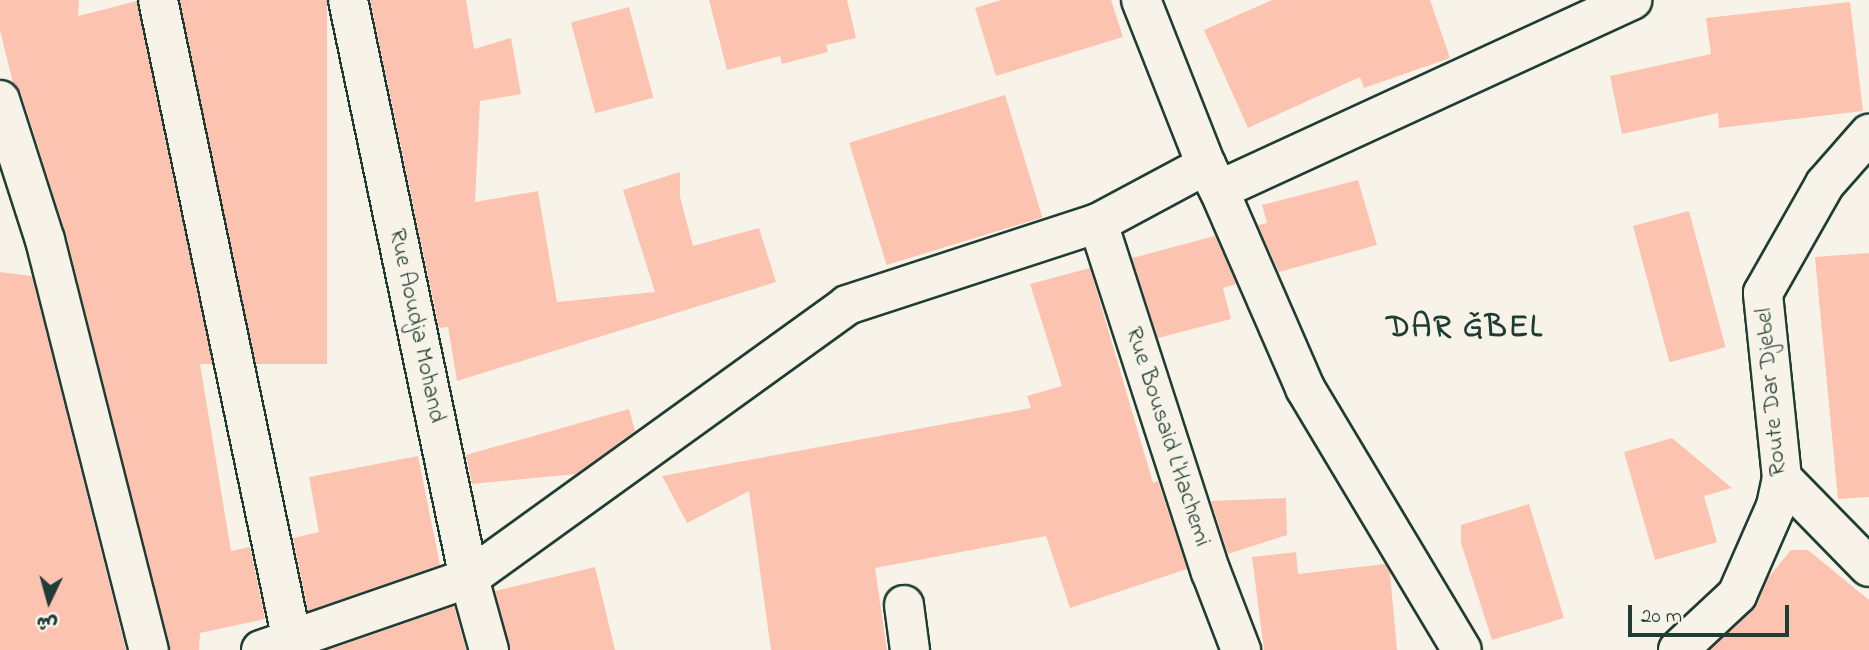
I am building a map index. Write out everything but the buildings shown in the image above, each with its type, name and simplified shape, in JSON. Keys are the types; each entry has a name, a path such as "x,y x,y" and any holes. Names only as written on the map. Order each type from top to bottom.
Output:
{"street":[{"path":"158,0 282,646 468,578 847,305 1098,223 1212,178 1632,0"},
{"name":"Rue Aoudja Mohand","path":"348,0 468,578 489,650"},
{"path":"1141,0 1212,178 1305,388 1462,650"},
{"path":"0,100 45,240 149,650"},
{"name":"Route Dar Djebel","path":"1678,650 1737,595 1776,506 1782,478 1763,293 1825,184 1869,134"},
{"name":"Rue Bousaid L'Hachemi","path":"1098,223 1211,572 1241,650"},
{"path":"1782,478 1869,567"},
{"path":"904,605 910,650"}],"district":[{"name":"DAR ǦBEL","path":"1465,329"}]}
